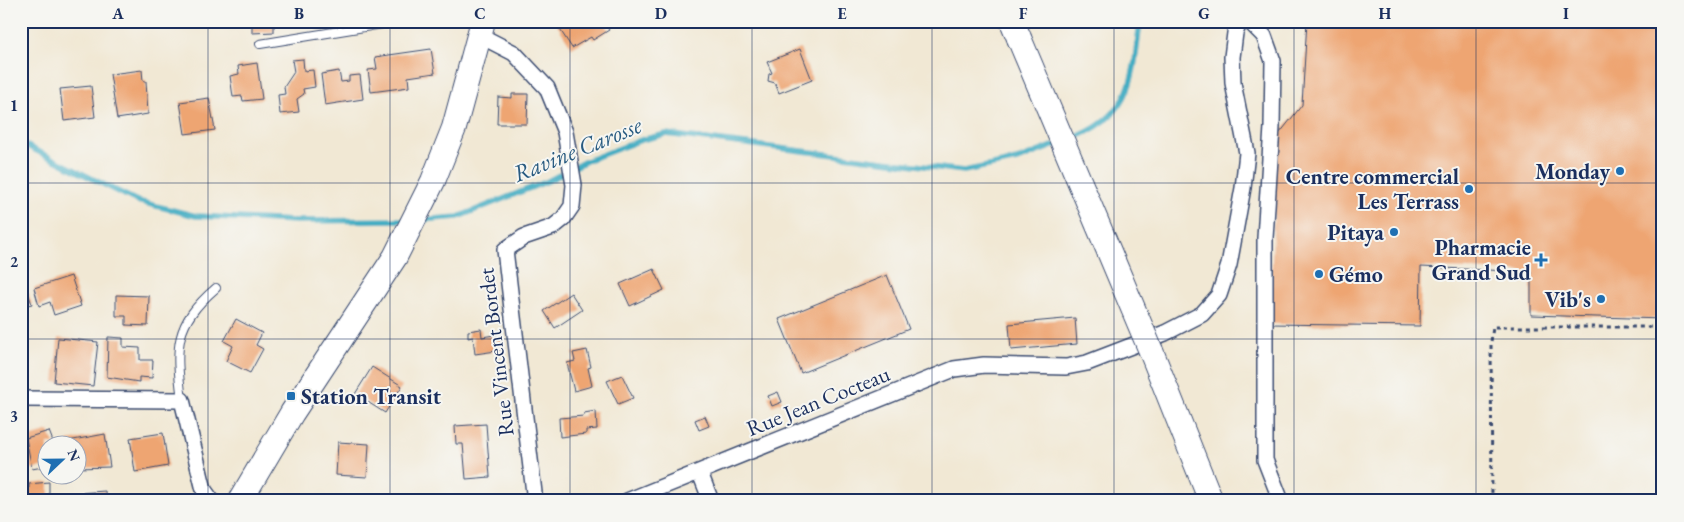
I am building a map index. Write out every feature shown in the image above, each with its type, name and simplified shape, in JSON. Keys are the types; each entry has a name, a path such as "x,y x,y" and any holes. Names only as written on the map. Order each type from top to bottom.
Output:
{"main road":[{"path":"240,501 292,413 395,257 433,181 454,128 481,28"},
{"path":"1016,30 1151,351 1211,501"}],"street":[{"name":"Rue Jean Cocteau","path":"627,501 954,370 984,365 1066,367 1087,364 1164,333 1202,314 1219,295 1229,265 1243,188 1247,154 1233,83 1232,57 1235,33 1240,21"},
{"path":"1249,21 1264,36 1273,60 1265,460 1282,501"},
{"name":"Rue Vincent Bordet","path":"481,28 514,53 547,88 565,132 574,186 572,206 563,219 553,227 524,237 505,250 535,501"},
{"path":"21,399 182,400 204,490 212,501"},
{"path":"700,473 710,501"}],"lane":[{"path":"260,44 401,21"},
{"path":"182,400 178,367 185,321 198,303 216,288"}],"path":[{"path":"1492,501 1491,342 1493,327 1663,327"}],"building":[{"path":"252,21 283,21 283,23 274,23 274,32 252,33"},
{"path":"563,21 604,21 609,30 593,40 591,37 572,48 557,25"},
{"name":"Centre commercial Les Terrass","path":"1307,21 1663,21 1663,319 1531,315 1531,272 1421,267 1420,326 1270,324 1276,138 1302,105"},
{"path":"431,49 435,73 408,77 409,87 371,92 368,70 377,69 375,57"},
{"path":"800,49 812,80 779,93 775,83 768,81 769,74 772,73 767,62"},
{"path":"303,59 304,71 313,70 315,87 303,89 304,94 297,99 299,112 280,114 278,95 285,94 284,87 294,72 292,60"},
{"path":"257,63 262,99 243,101 242,96 233,97 230,76 239,74 238,66"},
{"path":"142,70 143,81 146,81 148,114 117,119 110,74"},
{"path":"339,71 341,82 349,81 349,76 360,75 363,99 325,105 321,74"},
{"path":"91,86 95,117 64,121 60,89"},
{"path":"512,94 528,94 527,124 497,124 498,97 512,98"},
{"path":"209,98 215,130 185,134 180,102"},
{"path":"654,269 664,290 630,306 620,284"},
{"path":"21,274 32,304 23,306 27,315 21,317"},
{"path":"887,275 909,329 801,373 779,319"},
{"path":"71,276 81,306 54,315 50,302 39,306 34,288"},
{"path":"571,293 582,310 555,328 544,311"},
{"path":"116,295 149,296 148,326 126,325 126,316 116,316"},
{"path":"1075,318 1077,344 1011,350 1009,324"},
{"path":"236,319 262,333 256,345 263,349 250,373 226,361 233,346 224,341"},
{"path":"481,329 482,337 501,334 503,350 475,354 473,337 468,338 468,331"},
{"path":"108,337 123,338 123,347 140,348 140,360 153,360 152,378 139,377 139,382 107,377"},
{"path":"58,338 98,342 93,386 54,382"},
{"path":"587,350 591,367 588,368 592,386 574,391 567,363 575,361 573,353"},
{"path":"372,367 402,386 385,413 355,394"},
{"path":"622,375 633,398 618,404 607,381"},
{"path":"778,392 782,402 772,406 768,396"},
{"path":"596,411 597,429 586,430 586,434 560,437 559,418 584,416 584,413"},
{"path":"705,416 709,426 699,430 695,420"},
{"path":"486,424 490,477 466,479 463,444 456,444 455,426"},
{"path":"49,431 50,434 39,434"},
{"path":"163,433 168,466 135,472 130,438"},
{"path":"38,434 38,468 32,469 26,438"},
{"path":"105,434 110,467 88,468 88,437"},
{"path":"338,442 369,444 367,477 336,475"},
{"path":"29,484 49,484 49,501 29,501"},
{"path":"105,491 106,501 78,501 78,493"}],"waterway":[{"name":"Ravine Carosse","path":"1069,140 1106,120 1118,108 1126,94 1131,79 1140,21"},
{"name":"Ravine Carosse","path":"420,220 458,217 548,181 586,161 641,140 666,134 964,171 1017,160 1058,144"},
{"name":"Ravine Carosse","path":"21,143 137,201 196,216 296,221 406,220"}],"place":[{"name":"Monday","path":"1620,171"},
{"name":"Centre commercial Les Terrass","path":"1469,189"},
{"name":"Pitaya","path":"1394,232"},
{"name":"Pharmacie Grand Sud","path":"1541,260"},
{"name":"Gémo","path":"1319,274"},
{"name":"Vib's","path":"1601,299"},
{"name":"Station Transit","path":"291,396"}]}
